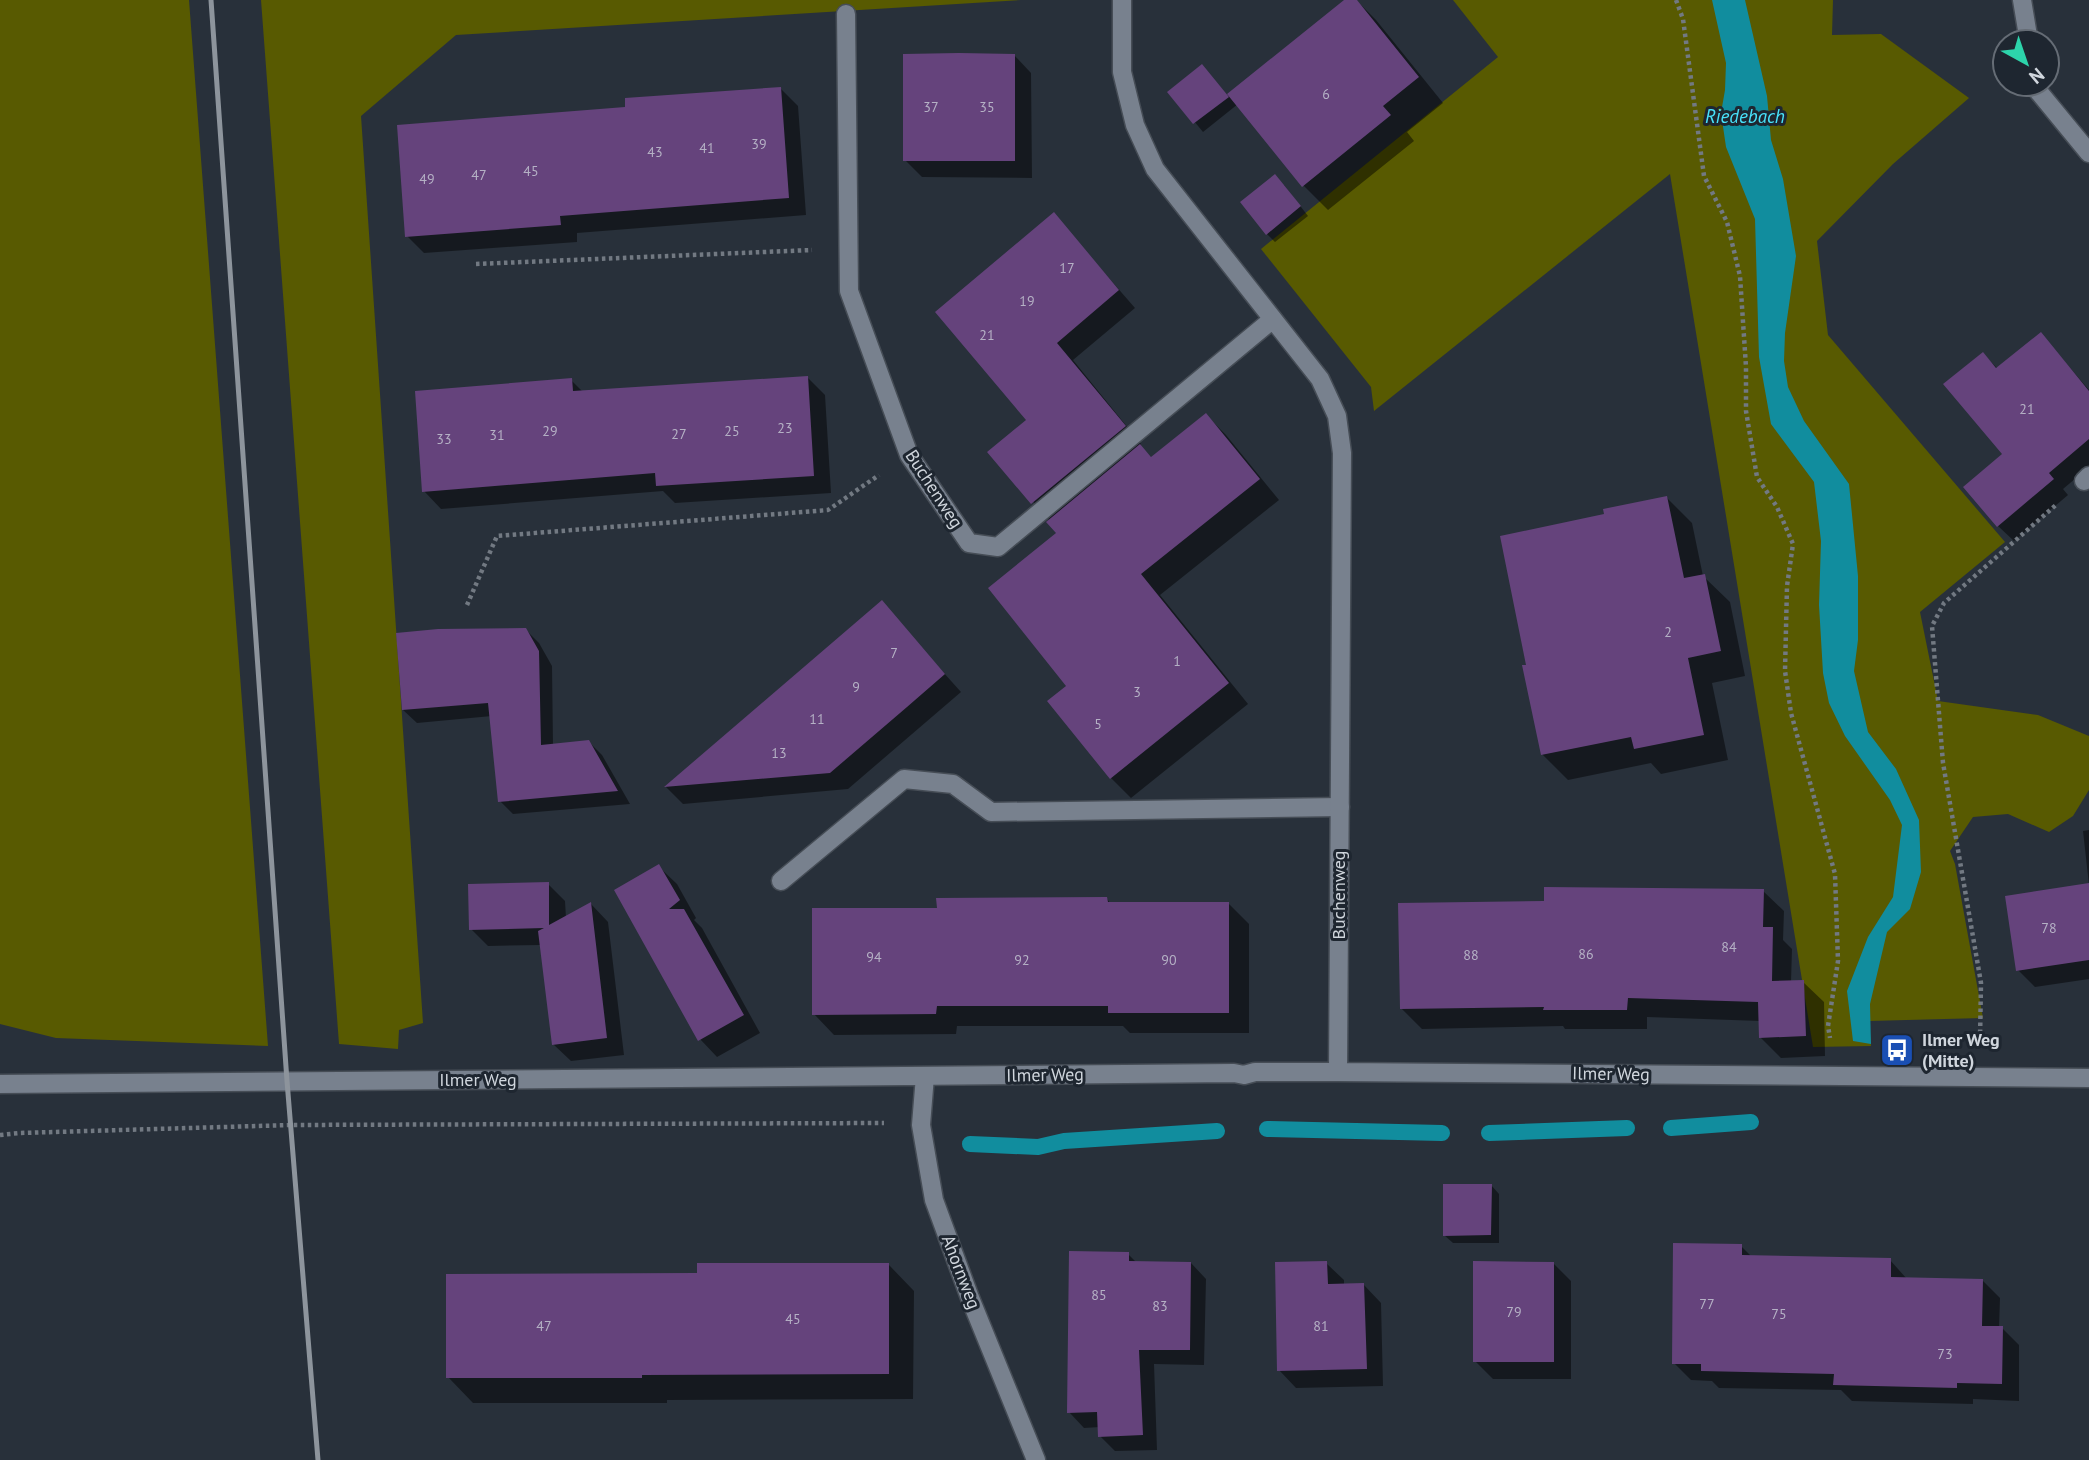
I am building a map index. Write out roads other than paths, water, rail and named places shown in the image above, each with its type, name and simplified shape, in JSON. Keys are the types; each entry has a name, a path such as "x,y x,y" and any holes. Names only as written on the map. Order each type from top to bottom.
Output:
{"street":[{"name":"Buchenweg","path":"1122,0 1122,72 1135,125 1155,169 1320,380 1337,416 1342,453 1338,1072"},
{"path":"2022,0 2027,28"},
{"name":"Buchenweg","path":"846,14 849,291 908,455 969,543 998,547 1273,319"},
{"path":"2044,98 2089,153"},
{"path":"780,881 904,779 953,784 991,812 1340,807"},
{"name":"Ilmer Weg","path":"0,1084 1220,1073 1244,1075 1255,1072 2089,1078"},
{"name":"Ahornweg","path":"925,1076 921,1125 934,1200 970,1298 1036,1460"}],"water":[{"name":"Riedebach","path":"1712,0 1745,0 1767,96 1771,140 1783,179 1796,256 1785,333 1784,361 1788,387 1804,421 1849,484 1858,576 1858,640 1854,671 1868,732 1896,769 1919,820 1921,872 1910,909 1887,932 1870,1004 1871,1044 1853,1041 1847,991 1868,937 1893,897 1902,825 1890,800 1845,736 1829,703 1823,673 1819,605 1821,541 1814,482 1771,424 1759,357 1755,219 1726,147 1721,113 1726,63"}],"waterway":[{"path":"1671,1128 1751,1122"},
{"path":"1489,1133 1627,1128"},
{"path":"1267,1129 1442,1133"},
{"path":"970,1144 1038,1147 1064,1141 1217,1131"}],"railway":[{"path":"211,0 287,1081 318,1460"}],"place":[{"name":"Ilmer Weg (Mitte)","path":"1897,1050"}]}
